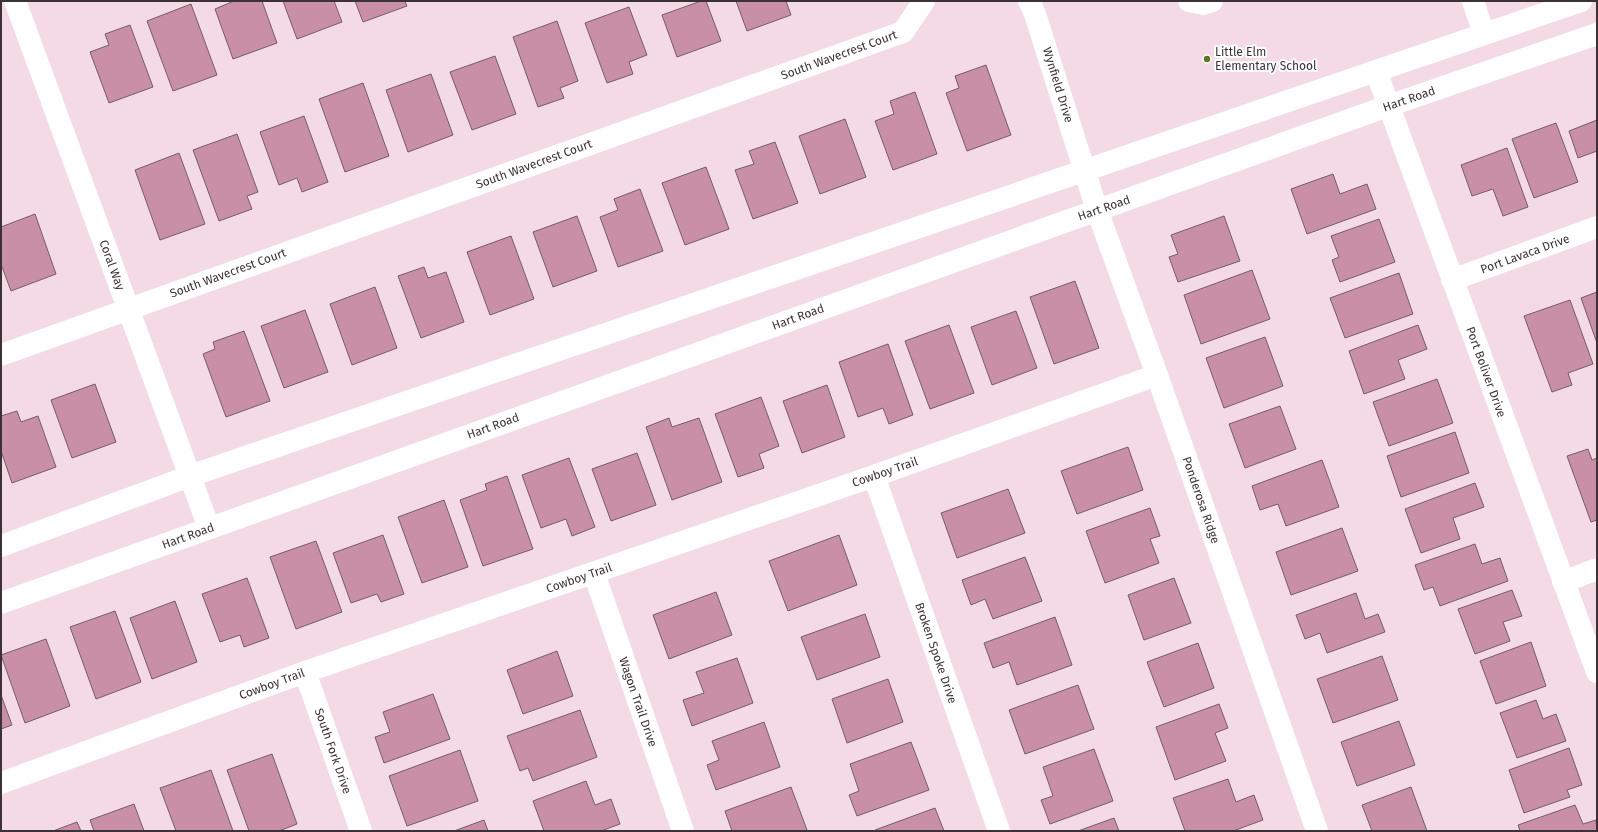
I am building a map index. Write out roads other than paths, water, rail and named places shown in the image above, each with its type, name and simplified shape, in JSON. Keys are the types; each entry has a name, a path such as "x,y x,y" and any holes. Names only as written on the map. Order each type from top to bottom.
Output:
{"street":[{"name":"South Wavecrest Court","path":"1,355 904,32 924,1"},
{"name":"Wynfield Drive","path":"1029,1 1035,14 1084,170"},
{"path":"1189,1 1203,4 1212,1"},
{"path":"1473,1 1484,34"},
{"path":"1,546 190,476 1582,1"},
{"name":"Coral Way","path":"18,2 128,309 209,528"},
{"name":"Hart Road","path":"1,603 1388,106 1597,34"},
{"name":"Port Boliver Drive","path":"1376,71 1597,672"},
{"name":"Ponderosa Ridge","path":"1084,170 1317,831"},
{"name":"Port Lavaca Drive","path":"1452,280 1597,228"},
{"name":"Cowboy Trail","path":"1,783 305,672 874,476 1157,375"},
{"name":"Broken Spoke Drive","path":"874,476 999,831"},
{"path":"1563,582 1597,569"},
{"name":"Wagon Trail Drive","path":"594,572 683,831"},
{"name":"South Fork Drive","path":"305,672 361,831"}],"place":[{"name":"Little Elm Elementary School","path":"1207,59"}]}
